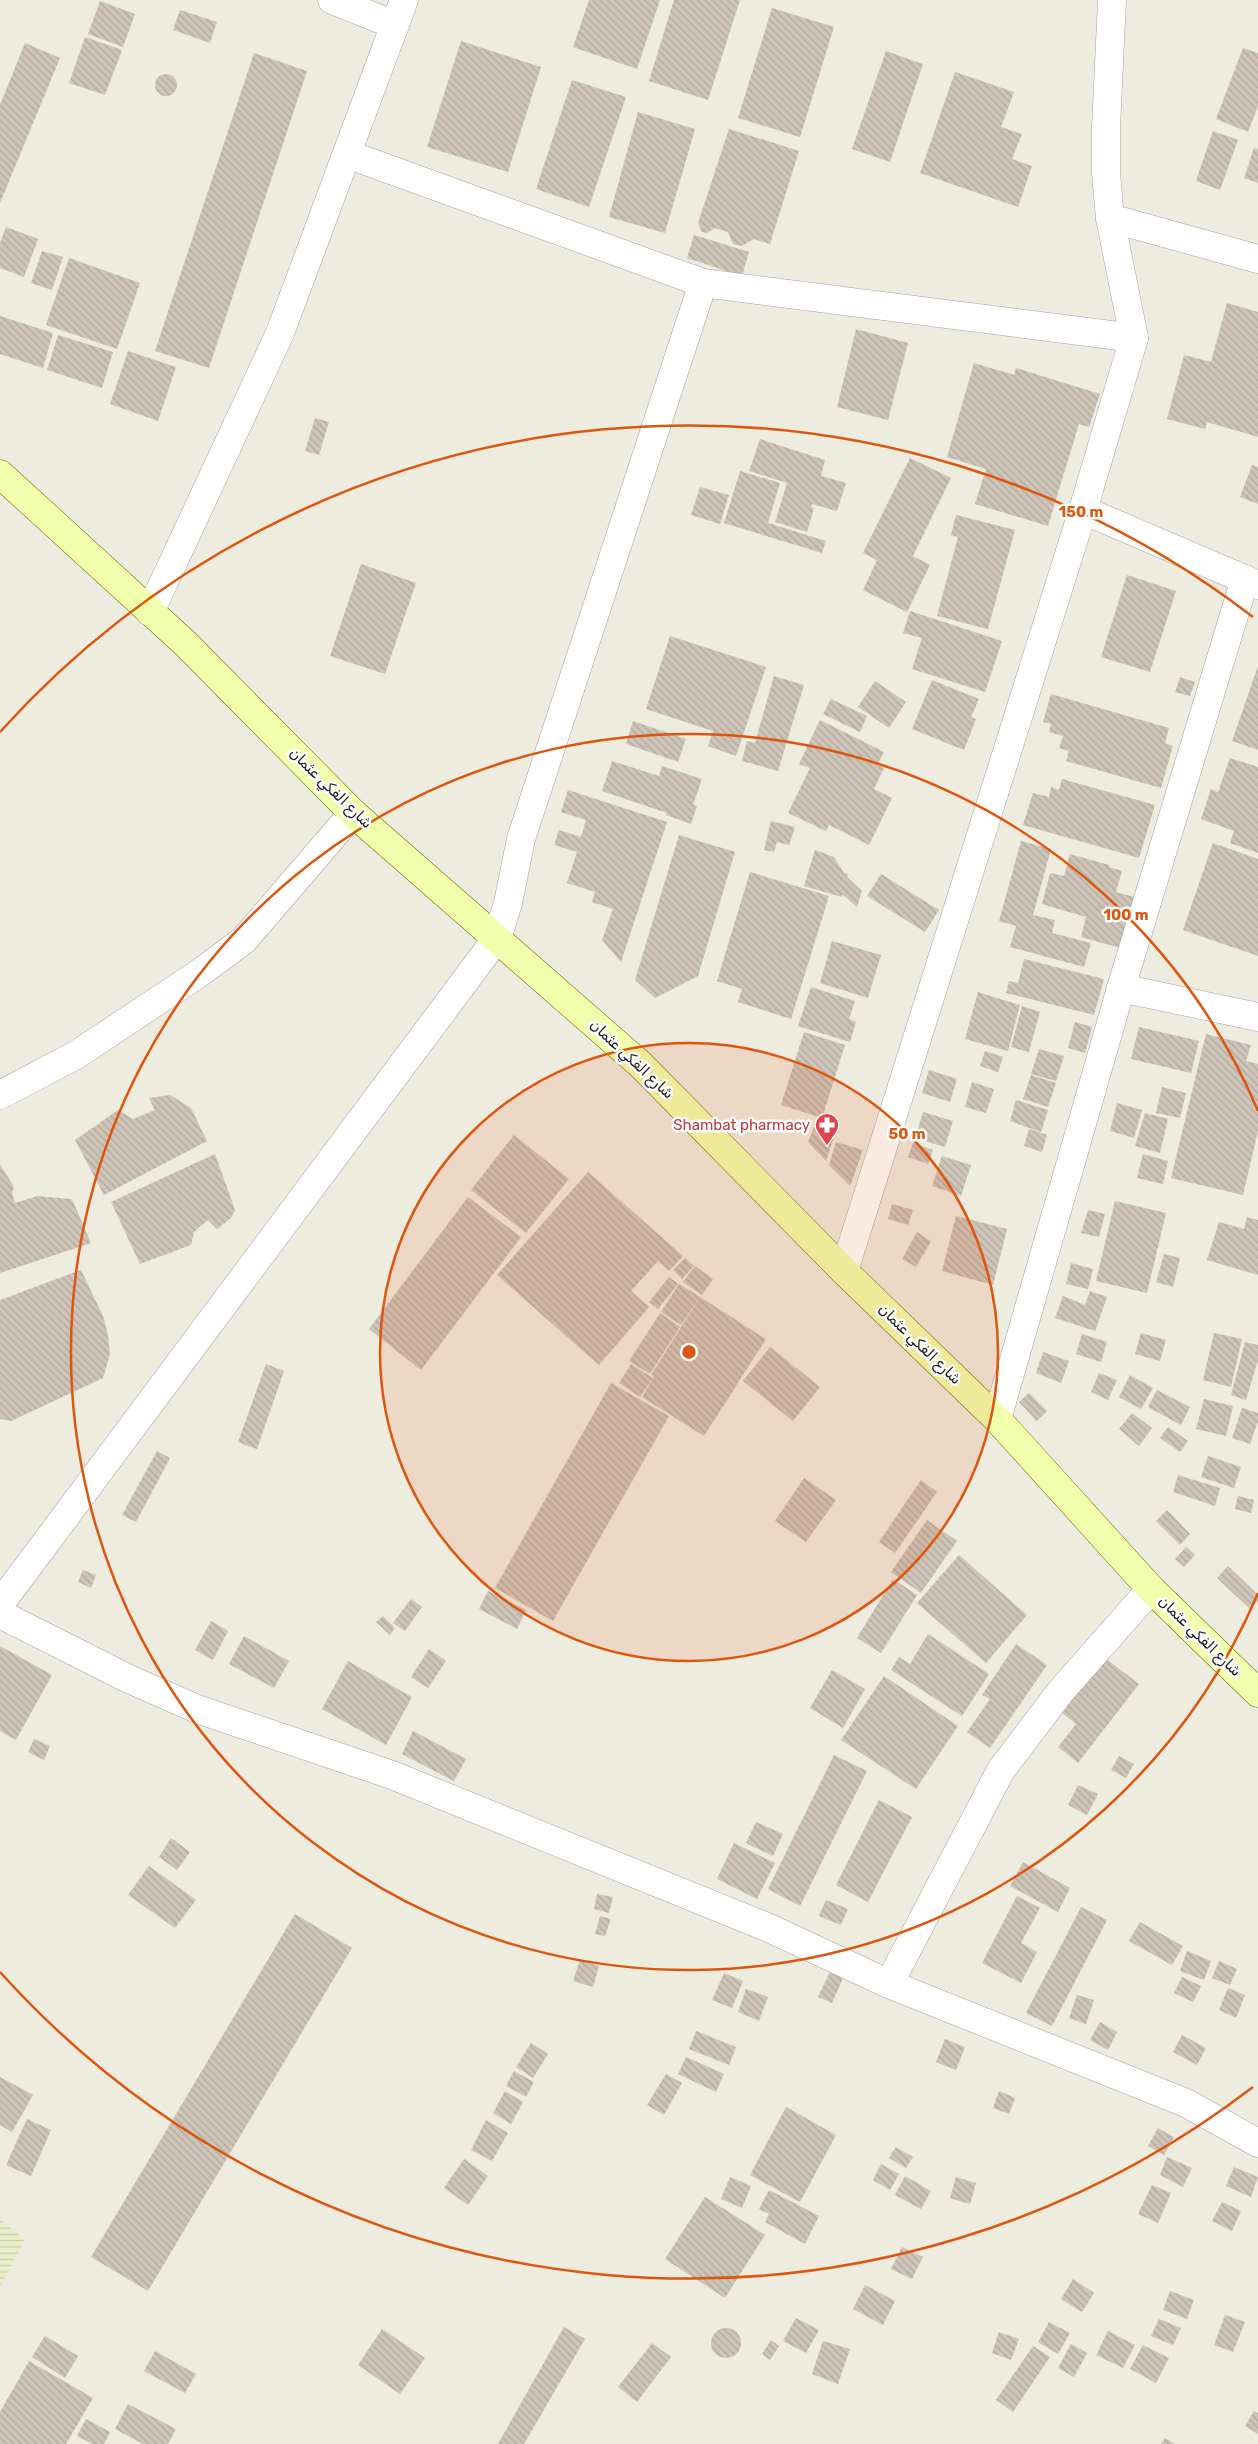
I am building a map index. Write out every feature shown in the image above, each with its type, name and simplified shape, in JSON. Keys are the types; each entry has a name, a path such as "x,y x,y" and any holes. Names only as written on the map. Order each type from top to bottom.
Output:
{"street":[{"path":"332,0 395,25"},
{"path":"150,612 280,333 404,0"},
{"path":"844,1271 1083,510 1134,338 1110,218 1106,128 1112,0"},
{"path":"347,154 703,283 1134,338"},
{"path":"1110,218 1258,259"},
{"path":"0,1604 497,938 508,903 521,839 703,283"},
{"name":"شارع الفكي عثمان","path":"0,474 186,644 353,812 640,1065 844,1271 997,1419 1151,1589 1258,1693"},
{"path":"997,1419 1121,988 1251,582 1083,510"},
{"path":"0,1095 76,1055 198,974 244,940 353,812"},
{"path":"1121,988 1258,1017"},
{"path":"889,1984 1001,1770 1061,1691 1151,1589"},
{"path":"0,1614 129,1679 197,1709 392,1775 494,1815 770,1928 889,1984 1186,2103 1258,2143"}],"green space":[{"path":"0,2220 25,2239 0,2287"}],"building":[{"path":"589,0 660,0 637,69 573,47"},
{"path":"674,0 740,0 708,100 649,81"},
{"path":"100,1 135,14 123,47 88,34"},
{"path":"772,8 834,27 800,137 738,118"},
{"path":"180,10 217,22 210,43 173,30"},
{"path":"85,37 122,50 105,95 69,83"},
{"path":"461,41 541,67 508,172 427,147"},
{"path":"25,43 60,58 0,203 0,105"},
{"path":"1243,48 1258,53 1258,106 1248,132 1216,119"},
{"path":"886,51 923,64 890,162 852,149"},
{"path":"254,53 307,71 209,368 155,351"},
{"path":"955,72 1014,92 1001,127 1022,134 1012,159 1032,166 1018,207 920,173"},
{"path":"162,74 170,74 177,81 177,89 170,96 162,96 155,89 155,81"},
{"path":"572,80 626,97 589,207 536,189"},
{"path":"638,112 695,129 665,233 609,217"},
{"path":"729,129 799,151 770,244 754,239 742,246 733,244 728,232 715,228 707,233 702,232 698,223"},
{"path":"1213,131 1238,140 1220,190 1196,181"},
{"path":"1254,148 1258,149 1258,183 1244,178"},
{"path":"6,227 38,239 24,277 0,268 0,243"},
{"path":"694,235 749,252 742,276 687,258"},
{"path":"42,251 63,257 52,290 31,283"},
{"path":"69,258 140,283 117,349 46,325"},
{"path":"1227,303 1258,312 1258,437 1207,422 1205,429 1167,419 1184,355 1211,362"},
{"path":"0,316 53,333 43,368 0,354"},
{"path":"856,329 908,343 888,420 837,407"},
{"path":"58,335 113,352 102,388 47,370"},
{"path":"128,351 176,367 158,421 110,404"},
{"path":"974,363 1014,375 1016,368 1100,394 1089,427 1079,424 1048,526 975,504 986,469 947,457"},
{"path":"315,418 329,422 319,455 305,451"},
{"path":"760,439 825,460 821,476 846,483 837,511 812,504 811,507 814,508 807,532 775,522 787,483 749,471"},
{"path":"910,458 951,478 913,556 930,565 907,612 863,590 877,560 863,553"},
{"path":"1252,465 1258,467 1258,504 1240,497"},
{"path":"740,471 780,483 768,523 826,541 822,553 724,523"},
{"path":"700,487 729,495 720,524 691,515"},
{"path":"956,515 1015,530 988,629 937,616 958,537 951,535"},
{"path":"361,564 416,583 385,674 330,656"},
{"path":"1127,575 1176,591 1150,672 1101,657"},
{"path":"910,611 1002,641 985,692 912,669 922,638 903,633"},
{"path":"670,636 766,667 736,756 708,746 713,731 646,709"},
{"path":"1258,666 1258,750 1232,741"},
{"path":"774,676 804,685 778,771 742,761 747,741 755,743"},
{"path":"1180,677 1195,682 1190,696 1175,692"},
{"path":"932,680 979,699 971,717 976,719 964,750 912,729"},
{"path":"875,681 906,702 889,728 858,707"},
{"path":"1051,694 1169,728 1165,743 1173,746 1161,788 1066,761 1069,751 1059,748 1063,736 1049,732 1051,724 1043,722"},
{"path":"831,699 867,716 860,732 823,714"},
{"path":"820,720 884,752 877,765 884,768 874,789 892,798 869,845 829,825 826,831 788,813 810,768 799,764"},
{"path":"633,721 686,739 678,762 626,744"},
{"path":"1230,758 1258,767 1258,853 1230,843 1234,831 1201,819 1211,789 1218,792"},
{"path":"612,761 659,776 662,766 702,779 693,805 697,806 691,824 666,815 667,813 602,791"},
{"path":"1062,779 1155,805 1139,858 1023,825 1033,793 1049,797 1051,787 1059,790"},
{"path":"568,790 667,822 621,962 602,940 613,909 592,902 595,892 567,883 577,852 554,845 559,830 581,837 586,820 561,812"},
{"path":"771,821 795,827 789,845 777,842 774,852 764,850"},
{"path":"679,835 735,852 698,976 655,998 635,980"},
{"path":"1021,841 1051,849 1033,915 1055,920 1052,933 1091,943 1084,967 1010,947 1016,926 999,921"},
{"path":"1213,843 1258,859 1258,956 1183,930"},
{"path":"815,850 834,857 844,873 848,874 847,877 862,891 857,907 842,894 842,897 804,886"},
{"path":"1070,854 1109,865 1109,867 1122,871 1116,892 1134,897 1120,948 1081,937 1086,917 1042,904 1050,873 1064,876"},
{"path":"750,872 829,896 791,1019 738,1002 742,989 717,981"},
{"path":"881,874 939,910 925,932 867,896"},
{"path":"832,941 881,955 868,998 820,983"},
{"path":"1024,959 1104,979 1094,1015 1006,993 1009,981 1018,983"},
{"path":"811,987 855,1001 849,1019 856,1022 850,1042 798,1026"},
{"path":"978,992 1020,1005 1008,1051 965,1039"},
{"path":"1022,1006 1040,1012 1029,1052 1011,1047"},
{"path":"1075,1022 1092,1027 1085,1053 1068,1048"},
{"path":"1139,1027 1199,1041 1191,1073 1131,1059"},
{"path":"804,1032 845,1045 822,1118 781,1105"},
{"path":"1206,1034 1251,1045 1246,1061 1258,1064 1258,1131 1243,1195 1171,1178"},
{"path":"1039,1049 1064,1056 1056,1081 1031,1074"},
{"path":"985,1051 1003,1057 998,1072 980,1066"},
{"path":"929,1070 957,1079 950,1102 922,1093"},
{"path":"1031,1075 1056,1083 1048,1107 1023,1099"},
{"path":"972,1082 994,1089 986,1113 965,1107"},
{"path":"1162,1087 1186,1093 1180,1118 1156,1113"},
{"path":"170,1095 191,1108 207,1141 104,1195 75,1140 118,1110 133,1119 155,1110 149,1098"},
{"path":"1016,1100 1048,1110 1041,1132 1010,1121"},
{"path":"1117,1103 1142,1110 1134,1138 1110,1131"},
{"path":"923,1112 953,1121 945,1147 915,1138"},
{"path":"1145,1113 1168,1119 1160,1153 1135,1146"},
{"path":"814,1127 835,1134 826,1161 808,1142"},
{"path":"1029,1129 1047,1135 1042,1152 1024,1146"},
{"path":"514,1135 569,1179 526,1233 471,1190"},
{"path":"836,1142 863,1150 850,1186 829,1165"},
{"path":"913,1143 933,1150 928,1164 908,1157"},
{"path":"215,1154 235,1210 231,1218 217,1229 208,1220 194,1232 191,1245 140,1264 111,1202"},
{"path":"1143,1154 1168,1161 1163,1184 1137,1178"},
{"path":"942,1156 971,1165 961,1196 932,1186"},
{"path":"0,1164 14,1187 12,1193 15,1203 37,1196 72,1199 91,1243 0,1273"},
{"path":"588,1172 683,1256 669,1271 658,1261 631,1291 649,1307 599,1365 497,1275"},
{"path":"468,1197 521,1237 421,1370 369,1329"},
{"path":"1115,1201 1166,1213 1147,1293 1096,1281"},
{"path":"892,1204 913,1210 908,1225 888,1219"},
{"path":"1088,1210 1105,1214 1099,1237 1081,1233"},
{"path":"956,1216 1007,1229 993,1285 942,1271"},
{"path":"1247,1217 1258,1220 1258,1275 1207,1260 1219,1222 1244,1229"},
{"path":"917,1232 931,1241 916,1267 902,1259"},
{"path":"1164,1254 1180,1258 1173,1287 1156,1282"},
{"path":"685,1258 694,1266 682,1279 673,1270"},
{"path":"1071,1263 1093,1269 1088,1289 1066,1284"},
{"path":"695,1266 713,1279 702,1295 683,1282"},
{"path":"81,1270 103,1316 108,1335 110,1354 103,1378 11,1421 0,1419 0,1300"},
{"path":"669,1277 678,1284 658,1309 649,1302"},
{"path":"679,1284 700,1297 681,1325 661,1312"},
{"path":"1090,1291 1107,1297 1095,1331 1055,1318 1063,1296 1085,1305"},
{"path":"700,1297 766,1339 704,1436 642,1397 654,1377 651,1375"},
{"path":"660,1313 680,1327 650,1374 629,1361"},
{"path":"1141,1333 1166,1340 1160,1361 1135,1354"},
{"path":"1214,1333 1242,1339 1231,1387 1203,1380"},
{"path":"1082,1334 1107,1342 1101,1362 1076,1354"},
{"path":"1245,1342 1258,1345 1258,1360 1246,1400 1231,1395"},
{"path":"770,1347 820,1387 793,1421 743,1381"},
{"path":"1043,1352 1069,1361 1061,1383 1036,1373"},
{"path":"266,1364 284,1371 257,1449 238,1442"},
{"path":"631,1364 653,1378 640,1397 619,1383"},
{"path":"1099,1373 1117,1380 1108,1400 1091,1392"},
{"path":"1130,1375 1153,1388 1141,1409 1119,1397"},
{"path":"611,1383 669,1416 553,1621 495,1588"},
{"path":"1157,1390 1190,1407 1181,1425 1148,1407"},
{"path":"1029,1393 1047,1411 1037,1421 1019,1402"},
{"path":"1204,1399 1233,1406 1226,1436 1196,1429"},
{"path":"1242,1408 1258,1413 1258,1421 1250,1444 1232,1438"},
{"path":"1132,1413 1152,1428 1139,1446 1119,1429"},
{"path":"1168,1427 1188,1441 1180,1452 1160,1438"},
{"path":"157,1451 170,1458 136,1522 122,1515"},
{"path":"1208,1456 1241,1467 1234,1488 1201,1477"},
{"path":"1178,1475 1220,1488 1215,1506 1173,1492"},
{"path":"804,1478 836,1500 806,1542 775,1521"},
{"path":"921,1480 937,1492 895,1553 879,1542"},
{"path":"1238,1496 1254,1500 1251,1513 1235,1509"},
{"path":"1167,1510 1190,1534 1180,1545 1156,1521"},
{"path":"927,1520 957,1541 921,1593 891,1572"},
{"path":"1186,1547 1195,1555 1184,1567 1175,1559"},
{"path":"959,1555 1027,1615 986,1663 917,1603"},
{"path":"1228,1566 1258,1595 1258,1601 1250,1609 1217,1578"},
{"path":"83,1570 96,1575 91,1588 78,1582"},
{"path":"893,1579 917,1595 881,1653 857,1638"},
{"path":"488,1591 526,1610 517,1629 479,1609"},
{"path":"411,1599 422,1607 405,1631 393,1623"},
{"path":"383,1616 395,1628 390,1635 376,1622"},
{"path":"211,1621 228,1631 213,1660 195,1650"},
{"path":"928,1634 989,1674 962,1716 891,1670 899,1657 910,1664"},
{"path":"244,1636 289,1661 274,1688 229,1664"},
{"path":"1016,1644 1047,1665 990,1748 967,1732 990,1699 982,1695"},
{"path":"0,1646 52,1675 16,1740 0,1731"},
{"path":"429,1649 446,1661 428,1688 411,1677"},
{"path":"1105,1658 1139,1684 1078,1763 1058,1747 1076,1724 1062,1713"},
{"path":"348,1661 412,1697 386,1745 322,1709"},
{"path":"832,1670 865,1689 843,1728 810,1708"},
{"path":"884,1676 958,1726 916,1789 841,1740"},
{"path":"413,1731 466,1759 454,1781 402,1754"},
{"path":"34,1739 50,1746 44,1760 28,1752"},
{"path":"834,1755 867,1771 800,1906 768,1889"},
{"path":"1119,1756 1134,1764 1126,1778 1111,1770"},
{"path":"1078,1785 1098,1794 1087,1815 1068,1805"},
{"path":"879,1800 912,1817 868,1902 836,1885"},
{"path":"756,1822 783,1834 773,1856 746,1843"},
{"path":"171,1838 190,1852 177,1870 159,1857"},
{"path":"734,1843 775,1863 757,1899 717,1879"},
{"path":"1023,1862 1070,1888 1058,1912 1010,1886"},
{"path":"149,1866 196,1900 175,1928 128,1895"},
{"path":"597,1894 613,1897 609,1913 594,1909"},
{"path":"1017,1896 1040,1908 1021,1943 1037,1952 1021,1983 982,1963"},
{"path":"826,1900 848,1909 841,1925 819,1916"},
{"path":"1081,1907 1107,1920 1052,2026 1026,2013"},
{"path":"295,1914 352,1948 148,2291 91,2257"},
{"path":"600,1916 611,1919 605,1936 595,1934"},
{"path":"1140,1922 1183,1946 1172,1965 1129,1941"},
{"path":"1187,1951 1211,1961 1204,1980 1180,1971"},
{"path":"580,1960 599,1966 593,1987 573,1981"},
{"path":"1219,1961 1237,1969 1230,1985 1212,1978"},
{"path":"830,1972 843,1978 832,2003 818,1997"},
{"path":"724,1973 743,1981 732,2008 712,2000"},
{"path":"1182,1977 1201,1986 1193,2002 1174,1993"},
{"path":"1228,1988 1245,1995 1236,2018 1219,2010"},
{"path":"746,1989 768,1997 759,2021 738,2012"},
{"path":"1077,1995 1094,2000 1086,2024 1069,2018"},
{"path":"1100,2022 1117,2032 1108,2050 1090,2040"},
{"path":"696,2031 736,2047 729,2065 689,2049"},
{"path":"1182,2035 1206,2048 1197,2065 1173,2052"},
{"path":"945,2039 965,2047 956,2070 936,2062"},
{"path":"531,2043 548,2054 533,2078 516,2067"},
{"path":"686,2057 724,2074 716,2092 678,2074"},
{"path":"514,2071 534,2082 526,2097 506,2086"},
{"path":"666,2074 682,2083 664,2115 647,2105"},
{"path":"0,2077 33,2095 12,2132 0,2125"},
{"path":"505,2091 523,2102 511,2124 493,2113"},
{"path":"999,2091 1015,2098 1009,2114 993,2108"},
{"path":"786,2107 836,2135 800,2202 750,2175"},
{"path":"27,2119 51,2130 31,2176 6,2165"},
{"path":"486,2120 508,2133 492,2161 471,2150"},
{"path":"1158,2128 1174,2137 1164,2155 1148,2146"},
{"path":"896,2147 913,2157 906,2168 889,2158"},
{"path":"1167,2157 1192,2168 1183,2187 1160,2175"},
{"path":"464,2159 488,2176 468,2205 444,2188"},
{"path":"881,2164 899,2174 890,2190 873,2180"},
{"path":"1234,2167 1258,2177 1251,2197 1226,2186"},
{"path":"905,2176 931,2191 921,2209 895,2195"},
{"path":"730,2177 751,2186 742,2208 721,2199"},
{"path":"956,2177 976,2183 970,2204 950,2198"},
{"path":"1152,2185 1171,2193 1158,2223 1138,2214"},
{"path":"769,2190 819,2216 805,2244 765,2222 769,2214 759,2209"},
{"path":"705,2197 765,2235 725,2298 665,2259"},
{"path":"1222,2202 1241,2211 1232,2231 1212,2221"},
{"path":"902,2247 923,2257 912,2279 891,2269"},
{"path":"1073,2279 1094,2293 1082,2312 1061,2299"},
{"path":"865,2285 895,2301 883,2325 853,2309"},
{"path":"1170,2291 1194,2300 1187,2319 1163,2310"},
{"path":"1225,2315 1245,2322 1233,2352 1214,2345"},
{"path":"796,2318 819,2330 806,2353 783,2341"},
{"path":"1159,2319 1181,2328 1173,2345 1151,2336"},
{"path":"1049,2322 1070,2333 1058,2354 1038,2342"},
{"path":"564,2327 585,2339 524,2444 498,2444"},
{"path":"726,2328 737,2332 741,2343 737,2354 726,2358 715,2354 711,2343 715,2332"},
{"path":"382,2329 425,2358 400,2394 358,2365"},
{"path":"1108,2331 1135,2345 1123,2368 1096,2355"},
{"path":"999,2332 1019,2339 1011,2360 992,2353"},
{"path":"45,2336 78,2356 65,2378 32,2357"},
{"path":"771,2340 779,2346 770,2360 762,2354"},
{"path":"823,2341 850,2349 838,2384 812,2374"},
{"path":"652,2343 671,2357 637,2402 618,2387"},
{"path":"1071,2344 1087,2353 1074,2377 1058,2368"},
{"path":"1143,2345 1169,2358 1156,2383 1130,2369"},
{"path":"1033,2346 1050,2357 1013,2412 996,2400"},
{"path":"155,2351 196,2374 185,2393 144,2371"},
{"path":"29,2361 93,2398 66,2444 0,2444 0,2412"},
{"path":"128,2404 176,2429 168,2444 143,2444 115,2429"},
{"path":"1254,2411 1258,2413 1258,2434 1245,2426"},
{"path":"86,2419 110,2432 104,2444 92,2444 77,2436"},
{"path":"1165,2438 1175,2444 1161,2444"}],"place":[{"name":"Shambat pharmacy","path":"827,1146"}]}
